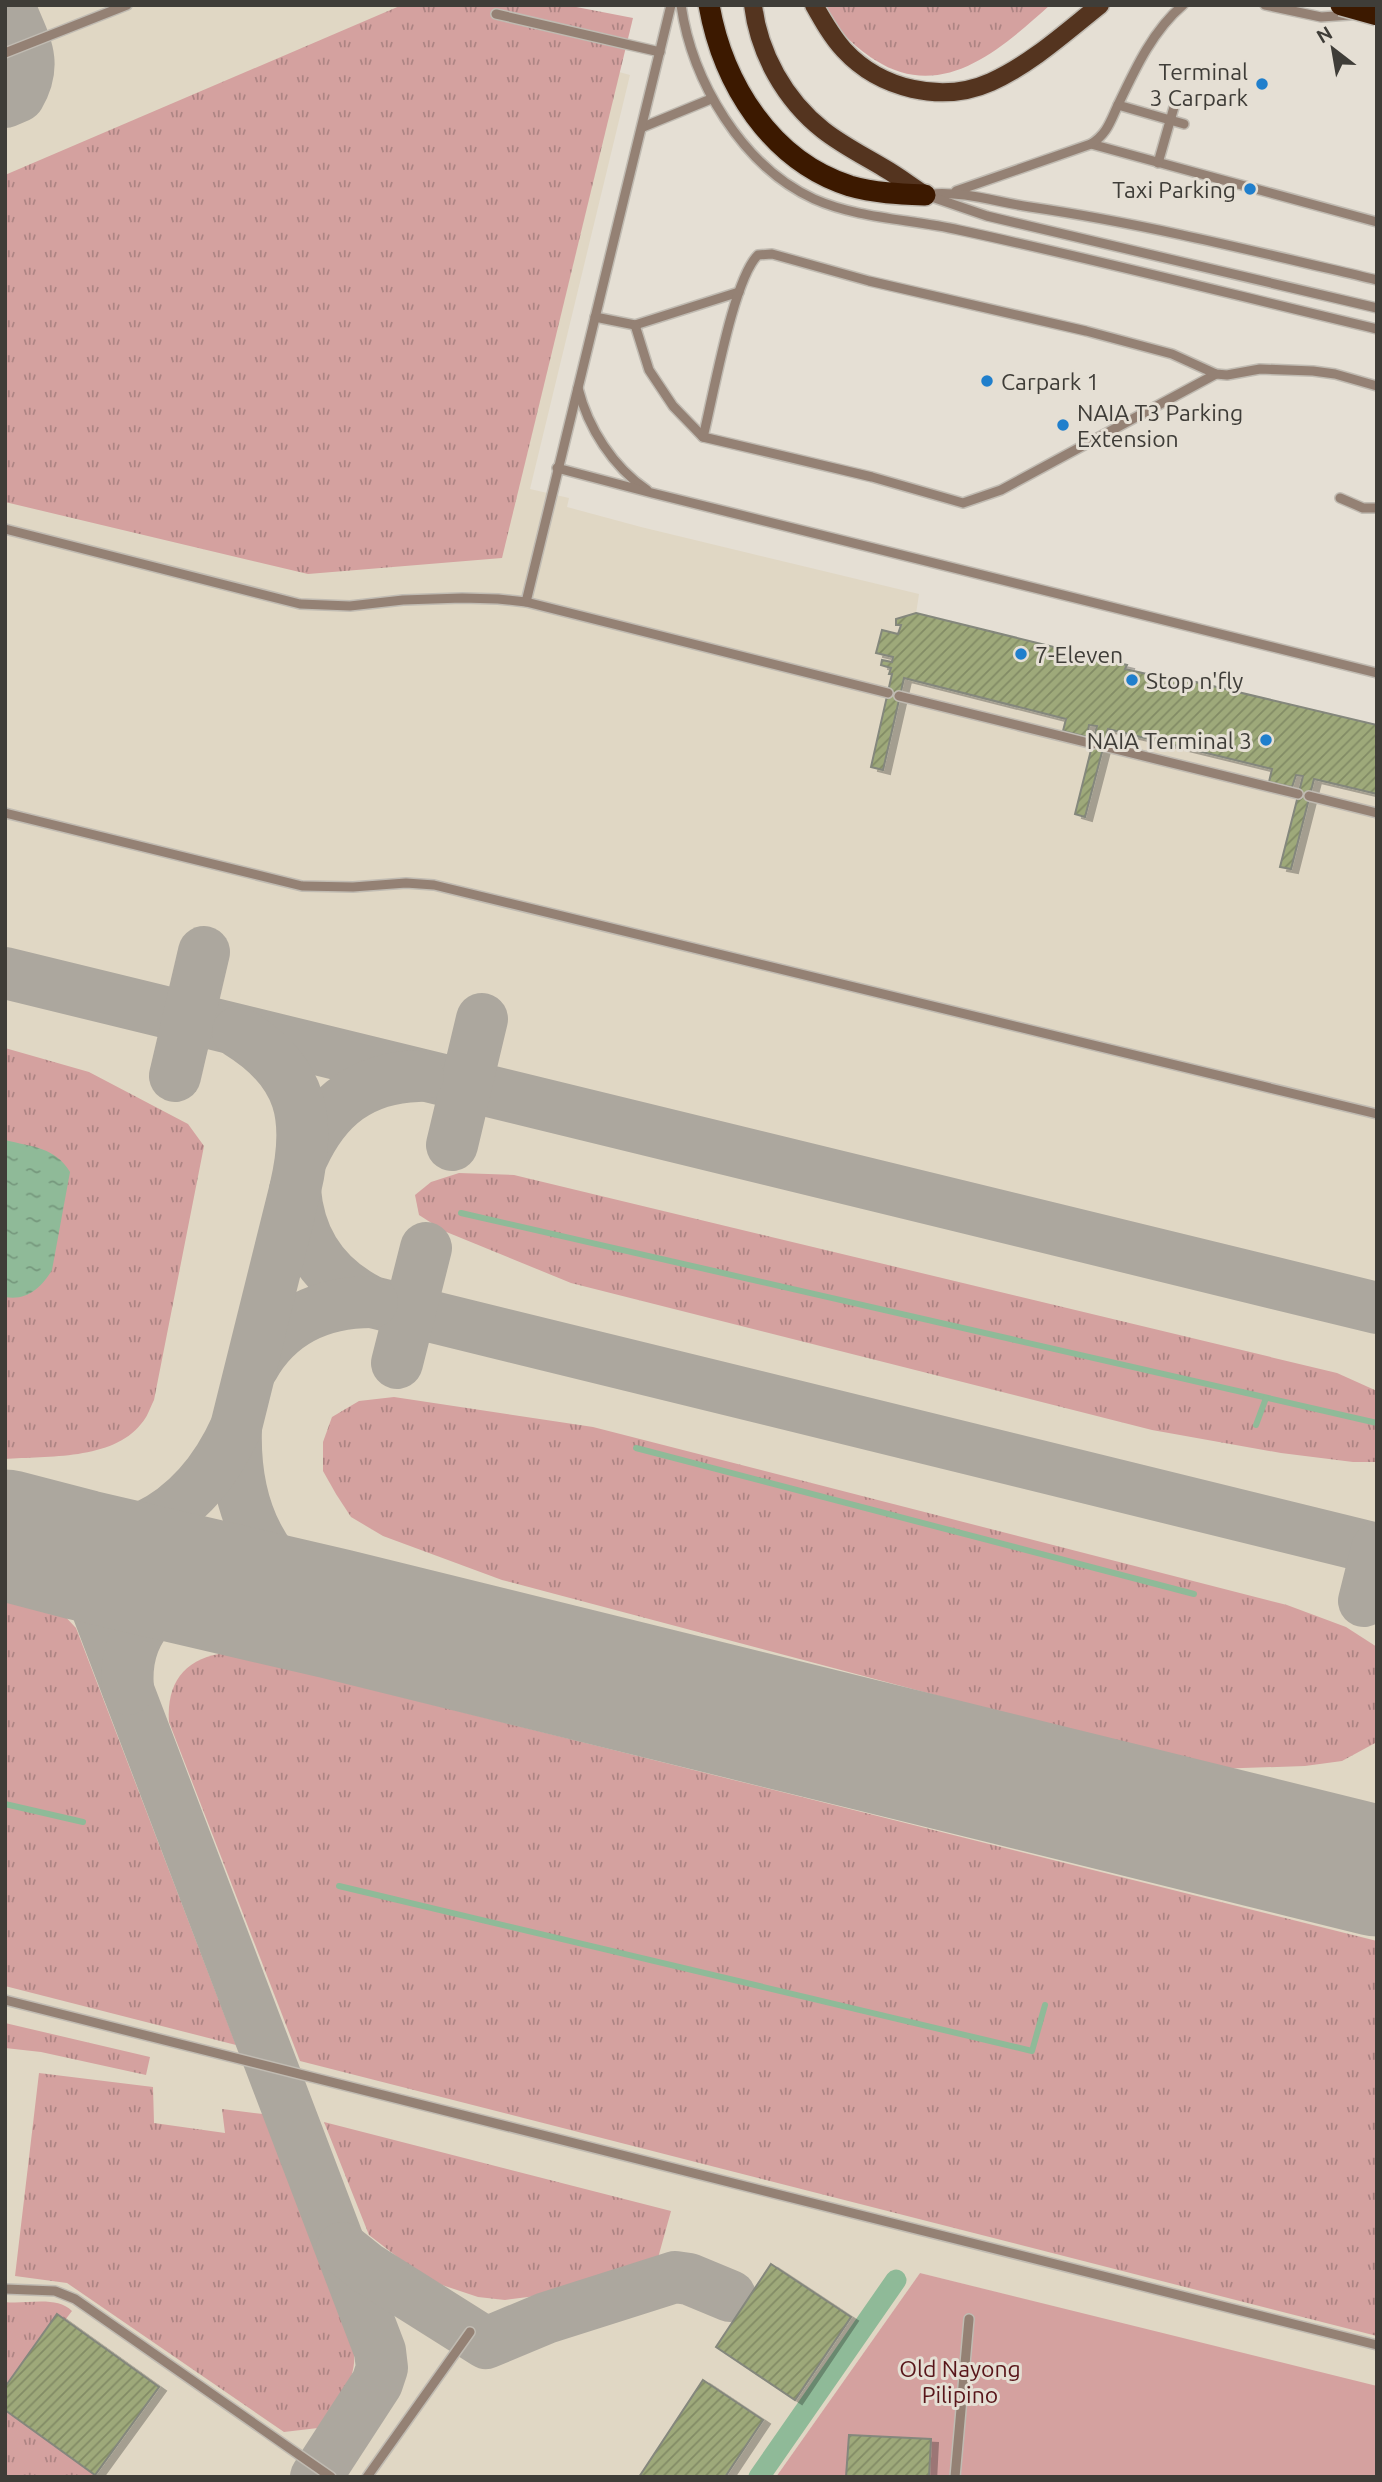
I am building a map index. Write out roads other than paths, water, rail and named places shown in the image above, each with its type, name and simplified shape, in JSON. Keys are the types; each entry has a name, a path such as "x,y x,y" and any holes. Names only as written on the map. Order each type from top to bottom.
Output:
{"highway":[{"path":"709,5 720,47 735,84 755,116 781,146 828,178 854,187 925,195"},
{"path":"1341,5 1374,9"}],"main road":[{"path":"753,5 759,37 767,58 780,82 807,116 825,131 925,195"},
{"path":"814,5 844,49 867,70 904,87 944,93 975,88 1004,75 1042,50 1100,5"}],"lane":[{"path":"5,53 127,5"},
{"path":"526,603 671,5"},
{"path":"681,5 691,51 711,99 750,149 776,174 813,198 842,209 958,229 1377,329"},
{"path":"949,193 1091,145 1107,131 1156,33 1183,5"},
{"path":"1265,5 1321,18 1374,9"},
{"path":"496,14 660,52"},
{"path":"643,127 711,99"},
{"path":"1118,105 1184,124"},
{"path":"1158,163 1174,107"},
{"path":"1091,145 1377,222"},
{"path":"925,195 967,194 1167,230 1377,279"},
{"path":"925,195 988,216 1377,307"},
{"path":"703,437 739,292 749,263 758,255 772,254 869,281 1086,331 1172,354 1216,374 1227,375 1261,369 1313,371 1335,373 1377,386"},
{"path":"595,317 635,325 739,292"},
{"path":"635,325 649,370 673,406 703,437 872,477 964,503 986,497 1216,374"},
{"path":"578,385 589,423 598,438 630,476 652,493"},
{"path":"557,468 1377,673"},
{"path":"1340,498 1363,508 1377,508"},
{"path":"5,529 300,604 350,606 403,600 462,598 498,598 526,603 888,693"},
{"path":"899,696 1093,744"},
{"path":"1103,746 1298,794"},
{"path":"1310,796 1377,813"},
{"path":"5,813 302,886 353,887 406,883 433,885 1377,1114"},
{"path":"5,2000 1377,2345"},
{"path":"5,2290 55,2291 75,2299 331,2477"},
{"path":"955,2477 969,2319"},
{"path":"367,2477 470,2332"}],"water":[{"path":"5,1140 50,1153 70,1172 52,1270 33,1292 13,1298 5,1297"}],"waterway":[{"path":"461,1213 1377,1423"},
{"path":"1256,1425 1266,1398"},
{"path":"636,1448 1194,1594"},
{"path":"5,1804 83,1822"},
{"path":"339,1886 1032,2051 1045,2005"},
{"path":"759,2477 896,2280"}],"place":[{"name":"Terminal 3 Carpark","path":"1262,84"},
{"name":"Taxi Parking","path":"1250,189"},
{"name":"Carpark 1","path":"987,381"},
{"name":"NAIA T3 Parking Extension","path":"1063,425"},
{"name":"7-Eleven","path":"1021,654"},
{"name":"Stop n'fly","path":"1132,680"},
{"name":"NAIA Terminal 3","path":"1266,740"}],"park label":[{"name":"Old Nayong Pilipino","path":"960,2381"}]}
